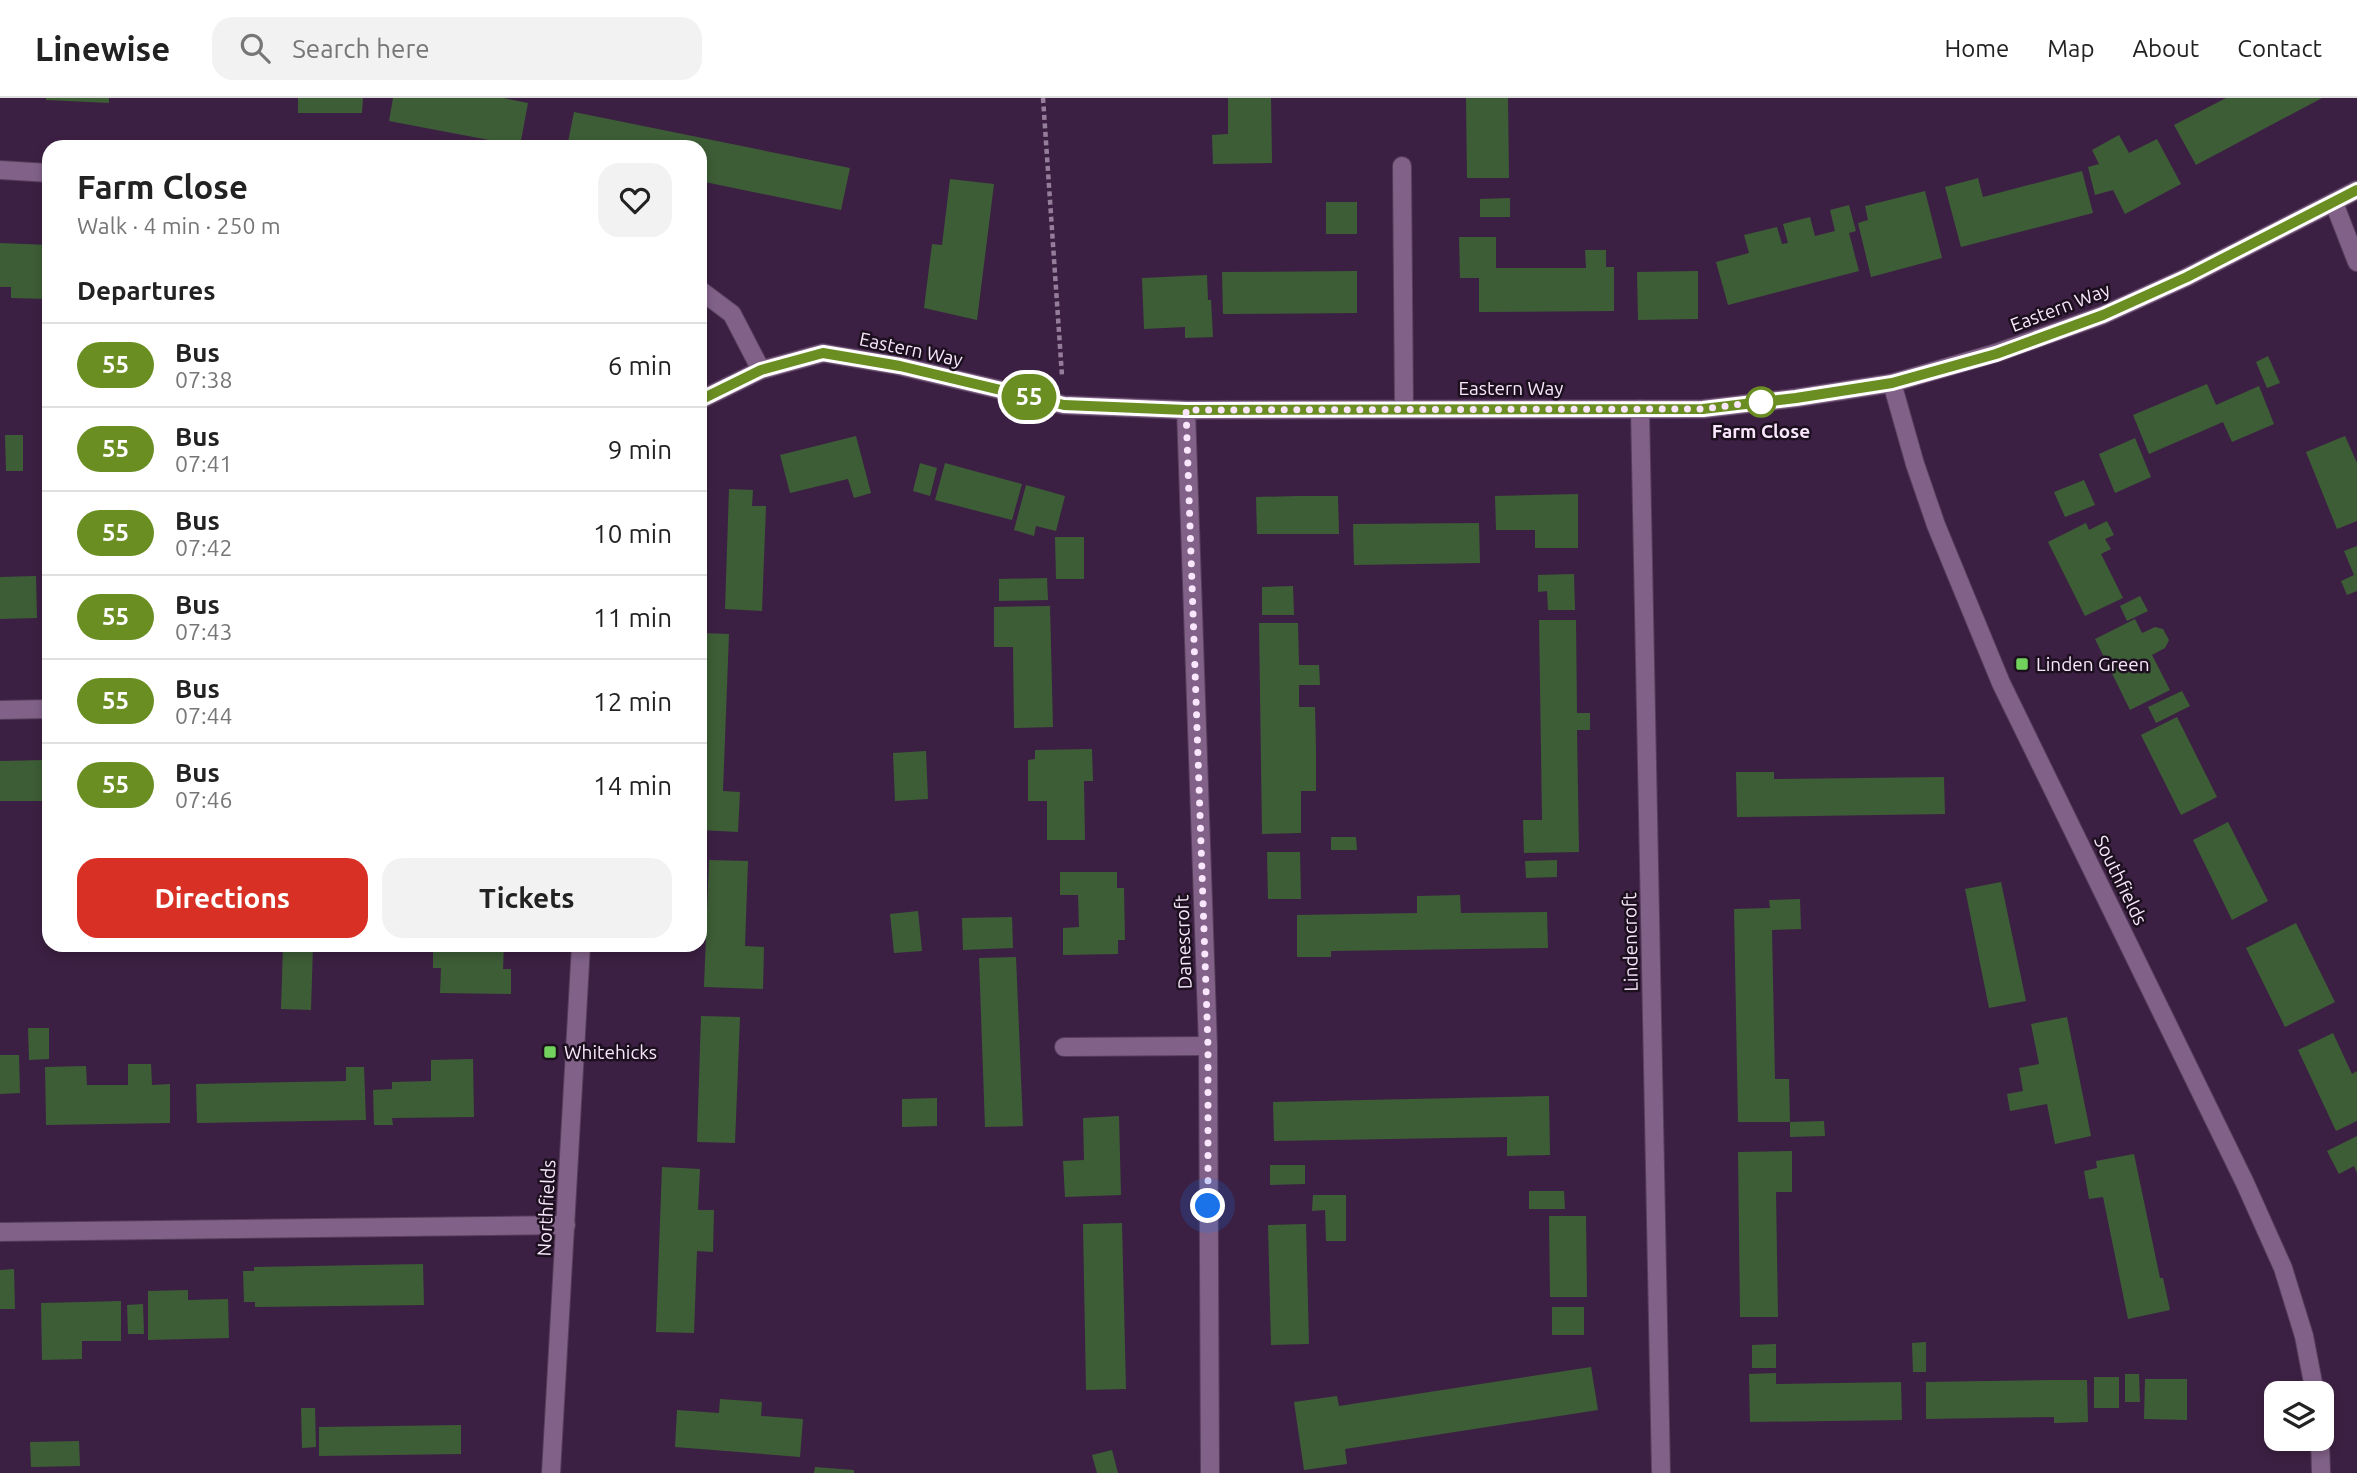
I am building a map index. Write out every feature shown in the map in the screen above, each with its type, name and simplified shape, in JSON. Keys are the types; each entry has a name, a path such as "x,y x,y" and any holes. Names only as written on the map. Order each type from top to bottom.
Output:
{"street":[{"path":"1402,166 1404,409"},
{"path":"0,170 42,173"},
{"name":"Eastern Way","path":"761,370 823,353 900,366 1064,405 1186,410 1703,409 1892,383 1996,354 2103,315 2187,277 2357,190"},
{"path":"2334,203 2357,262"},
{"path":"707,295 732,314 761,370 707,397"},
{"name":"Southfields","path":"1892,383 1936,525 1996,672 2245,1183 2283,1268 2304,1336 2313,1381"},
{"name":"Lindencroft","path":"1640,409 1661,1473"},
{"name":"Danescroft","path":"1186,410 1208,1046 1210,1473"},
{"path":"0,710 42,709"},
{"name":"Northfields","path":"551,1473 580,952"},
{"path":"1064,1047 1208,1046"},
{"path":"0,1232 566,1225"},
{"path":"2320,1451 2321,1473"}],"path":[{"path":"1044,98 1064,405"}],"building":[{"path":"109,98 109,103 46,100"},
{"path":"298,98 363,98 362,113 298,113"},
{"path":"393,98 503,98 528,103 521,140 489,140 389,121"},
{"path":"1228,98 1271,98 1272,163 1213,164 1212,135 1228,134"},
{"path":"1466,98 1508,98 1509,178 1467,178"},
{"path":"2226,98 2322,98 2196,165 2174,125"},
{"path":"574,112 850,168 841,210 707,182 707,140 568,140"},
{"path":"2119,135 2129,153 2157,139 2181,184 2125,214 2113,190 2095,195 2088,167 2099,164 2092,150"},
{"path":"2082,171 2093,213 1961,247 1945,187 1978,178 1983,197"},
{"path":"950,179 994,184 977,320 924,308 932,244 942,245"},
{"path":"1925,191 1942,258 1871,277 1858,223 1868,220 1865,206"},
{"path":"1510,198 1510,217 1480,217 1480,199"},
{"path":"1326,202 1357,202 1357,234 1326,234"},
{"path":"1849,205 1856,231 1849,233 1859,271 1728,305 1716,262 1749,253 1744,235 1777,227 1782,244 1788,243 1783,224 1810,217 1815,236 1835,231 1830,210"},
{"path":"1459,237 1496,237 1496,268 1586,268 1585,250 1606,250 1606,267 1614,267 1614,311 1479,312 1479,278 1460,278"},
{"path":"0,243 42,245 42,299 11,298 11,287 0,287"},
{"path":"1357,271 1357,313 1223,314 1222,272"},
{"path":"1698,271 1698,319 1638,320 1637,272"},
{"path":"1207,275 1213,337 1185,338 1185,327 1144,329 1142,278"},
{"path":"2268,356 2280,383 2267,388 2256,362"},
{"path":"2207,384 2216,405 2259,386 2274,424 2232,442 2223,422 2149,454 2133,415"},
{"path":"5,435 23,435 23,471 6,471"},
{"path":"856,436 871,493 854,498 848,479 790,493 780,455"},
{"path":"2345,436 2357,463 2357,521 2337,529 2306,452"},
{"path":"2135,438 2151,477 2115,493 2099,454"},
{"path":"920,463 937,468 930,496 913,491"},
{"path":"945,463 1022,484 1012,520 935,500"},
{"path":"2084,480 2095,505 2065,517 2054,492"},
{"path":"1026,485 1065,496 1056,531 1036,526 1034,536 1014,530"},
{"path":"729,489 753,490 752,506 766,506 762,611 725,609"},
{"path":"1578,494 1578,548 1535,548 1535,530 1496,530 1495,496"},
{"path":"1338,496 1339,534 1257,534 1256,497"},
{"path":"2107,521 2114,535 2105,539 2111,549 2101,554 2123,598 2085,616 2048,542 2086,523 2089,530"},
{"path":"1479,523 1480,563 1354,565 1353,524"},
{"path":"1055,537 1084,537 1084,579 1056,579"},
{"path":"2357,546 2357,591 2347,595 2341,581 2354,575 2344,551"},
{"path":"1574,574 1575,610 1548,610 1547,591 1538,592 1538,575"},
{"path":"36,576 37,618 0,619 0,577"},
{"path":"1047,578 1048,600 999,601 999,579"},
{"path":"1293,586 1294,615 1262,615 1262,587"},
{"path":"2140,596 2148,611 2127,621 2120,606"},
{"path":"1050,606 1053,727 1014,728 1013,647 994,647 994,607"},
{"path":"2135,619 2142,633 2155,627 2163,629 2169,640 2165,648 2152,655 2170,690 2130,710 2095,639"},
{"path":"1539,620 1576,620 1577,713 1590,713 1590,730 1577,730 1579,852 1524,853 1523,820 1542,820"},
{"path":"1259,623 1298,623 1299,665 1319,665 1320,685 1299,685 1299,707 1315,707 1316,749 1316,791 1301,791 1301,833 1262,834"},
{"path":"707,633 729,634 723,791 740,792 738,832 707,830"},
{"path":"2182,691 2190,706 2156,723 2148,707"},
{"path":"2177,717 2217,797 2181,815 2141,735"},
{"path":"1092,749 1093,781 1084,781 1085,840 1047,840 1047,801 1028,801 1028,760 1035,759 1035,750"},
{"path":"926,751 928,799 895,801 893,753"},
{"path":"42,760 42,801 0,801 0,761"},
{"path":"1736,772 1774,772 1774,779 1944,777 1945,814 1737,817"},
{"path":"2228,822 2268,901 2232,920 2193,840"},
{"path":"1331,837 1356,837 1357,850 1331,850"},
{"path":"1267,852 1300,852 1301,899 1268,899"},
{"path":"709,860 748,861 745,946 764,947 763,989 704,987"},
{"path":"1557,860 1557,877 1526,878 1525,861"},
{"path":"1060,872 1117,872 1117,888 1124,888 1125,940 1118,940 1118,954 1063,955 1063,928 1079,927 1078,895 1060,895"},
{"path":"2001,882 2026,1001 1989,1008 1965,889"},
{"path":"1460,895 1461,913 1547,912 1548,948 1331,951 1331,957 1297,957 1297,915 1417,913 1417,896"},
{"path":"1800,899 1801,929 1772,930 1775,1079 1789,1079 1790,1122 1738,1122 1734,909 1770,908 1769,900"},
{"path":"918,911 922,951 894,953 890,914"},
{"path":"1012,917 1013,948 963,950 962,918"},
{"path":"2296,923 2335,1002 2285,1027 2246,948"},
{"path":"283,952 313,952 311,1010 281,1009"},
{"path":"433,952 504,952 503,969 511,969 511,994 440,993 441,968 433,968"},
{"path":"1016,957 1023,1126 985,1127 979,958"},
{"path":"701,1016 740,1017 735,1143 697,1142"},
{"path":"2067,1017 2091,1136 2055,1144 2047,1104 2010,1111 2007,1094 2023,1091 2019,1068 2039,1064 2031,1024"},
{"path":"28,1028 49,1028 49,1059 29,1060"},
{"path":"2333,1033 2352,1074 2357,1071 2357,1121 2336,1131 2298,1050"},
{"path":"0,1055 19,1055 20,1093 0,1094"},
{"path":"473,1059 474,1117 392,1118 393,1125 374,1125 373,1090 392,1089 392,1082 431,1081 431,1060"},
{"path":"128,1064 151,1064 152,1085 170,1084 170,1123 46,1125 45,1067 86,1066 87,1085 128,1085"},
{"path":"346,1067 364,1067 366,1120 197,1123 196,1084 346,1081"},
{"path":"1549,1096 1550,1155 1507,1156 1507,1137 1274,1141 1273,1102"},
{"path":"937,1098 937,1126 902,1127 902,1099"},
{"path":"1119,1116 1121,1195 1065,1197 1063,1161 1084,1160 1083,1118"},
{"path":"1824,1121 1825,1136 1790,1137 1790,1122"},
{"path":"2357,1136 2357,1173 2354,1166 2339,1174 2327,1151"},
{"path":"1792,1151 1792,1192 1776,1192 1778,1317 1740,1317 1738,1152"},
{"path":"2134,1154 2160,1278 2163,1278 2170,1310 2128,1319 2103,1197 2089,1199 2084,1171 2097,1168 2096,1161"},
{"path":"1270,1165 1305,1165 1305,1184 1270,1185"},
{"path":"662,1167 700,1169 698,1210 714,1210 713,1252 697,1251 694,1333 656,1332"},
{"path":"1529,1191 1564,1191 1565,1209 1529,1209"},
{"path":"1313,1195 1346,1195 1346,1241 1326,1241 1325,1210 1312,1211"},
{"path":"1549,1216 1586,1216 1587,1297 1550,1297"},
{"path":"1122,1223 1126,1389 1086,1390 1083,1224"},
{"path":"1306,1224 1309,1344 1271,1345 1268,1225"},
{"path":"423,1264 424,1305 255,1307 255,1302 244,1302 243,1271 254,1271 254,1267"},
{"path":"14,1269 15,1309 0,1309 0,1270"},
{"path":"188,1290 188,1300 228,1299 229,1338 148,1340 148,1291"},
{"path":"121,1301 121,1341 82,1341 82,1359 42,1360 41,1303"},
{"path":"143,1304 144,1334 128,1334 127,1305"},
{"path":"1552,1307 1584,1307 1584,1335 1552,1335"},
{"path":"1926,1342 1926,1372 1913,1372 1912,1343"},
{"path":"1776,1344 1776,1368 1752,1368 1752,1345"},
{"path":"1591,1367 1598,1410 1345,1449 1347,1464 1304,1470 1294,1402 1337,1396 1339,1406"},
{"path":"1776,1373 1776,1384 1901,1382 1902,1420 1750,1422 1749,1374"},
{"path":"2125,1374 2139,1374 2140,1402 2125,1402"},
{"path":"2094,1377 2119,1377 2119,1408 2094,1408"},
{"path":"2145,1379 2187,1379 2187,1420 2144,1419"},
{"path":"2087,1380 2088,1422 2054,1423 2054,1417 1926,1419 1926,1382"},
{"path":"720,1399 762,1402 761,1416 803,1419 800,1457 675,1447 677,1410 719,1413"},
{"path":"301,1408 315,1408 316,1447 302,1448"},
{"path":"461,1425 461,1454 319,1456 319,1427"},
{"path":"79,1441 80,1466 31,1467 30,1442"},
{"path":"1112,1450 1118,1473 1097,1473 1092,1455"},
{"path":"815,1467 854,1470 854,1473 814,1473"}],"bus line":[{"name":"55","path":"707,397 761,370 823,353 900,366 1064,405 1186,410 1703,409 1796,398 1892,383 1996,354 2103,315 2187,277 2357,190"}],"place":[{"name":"Farm Close","path":"1761,402"},
{"name":"Linden Green","path":"2022,664"},
{"name":"Whitehicks","path":"550,1052"}],"route":[{"path":"1208,1206 1208,1046 1186,410 1703,409 1772,400 1761,402"}]}
